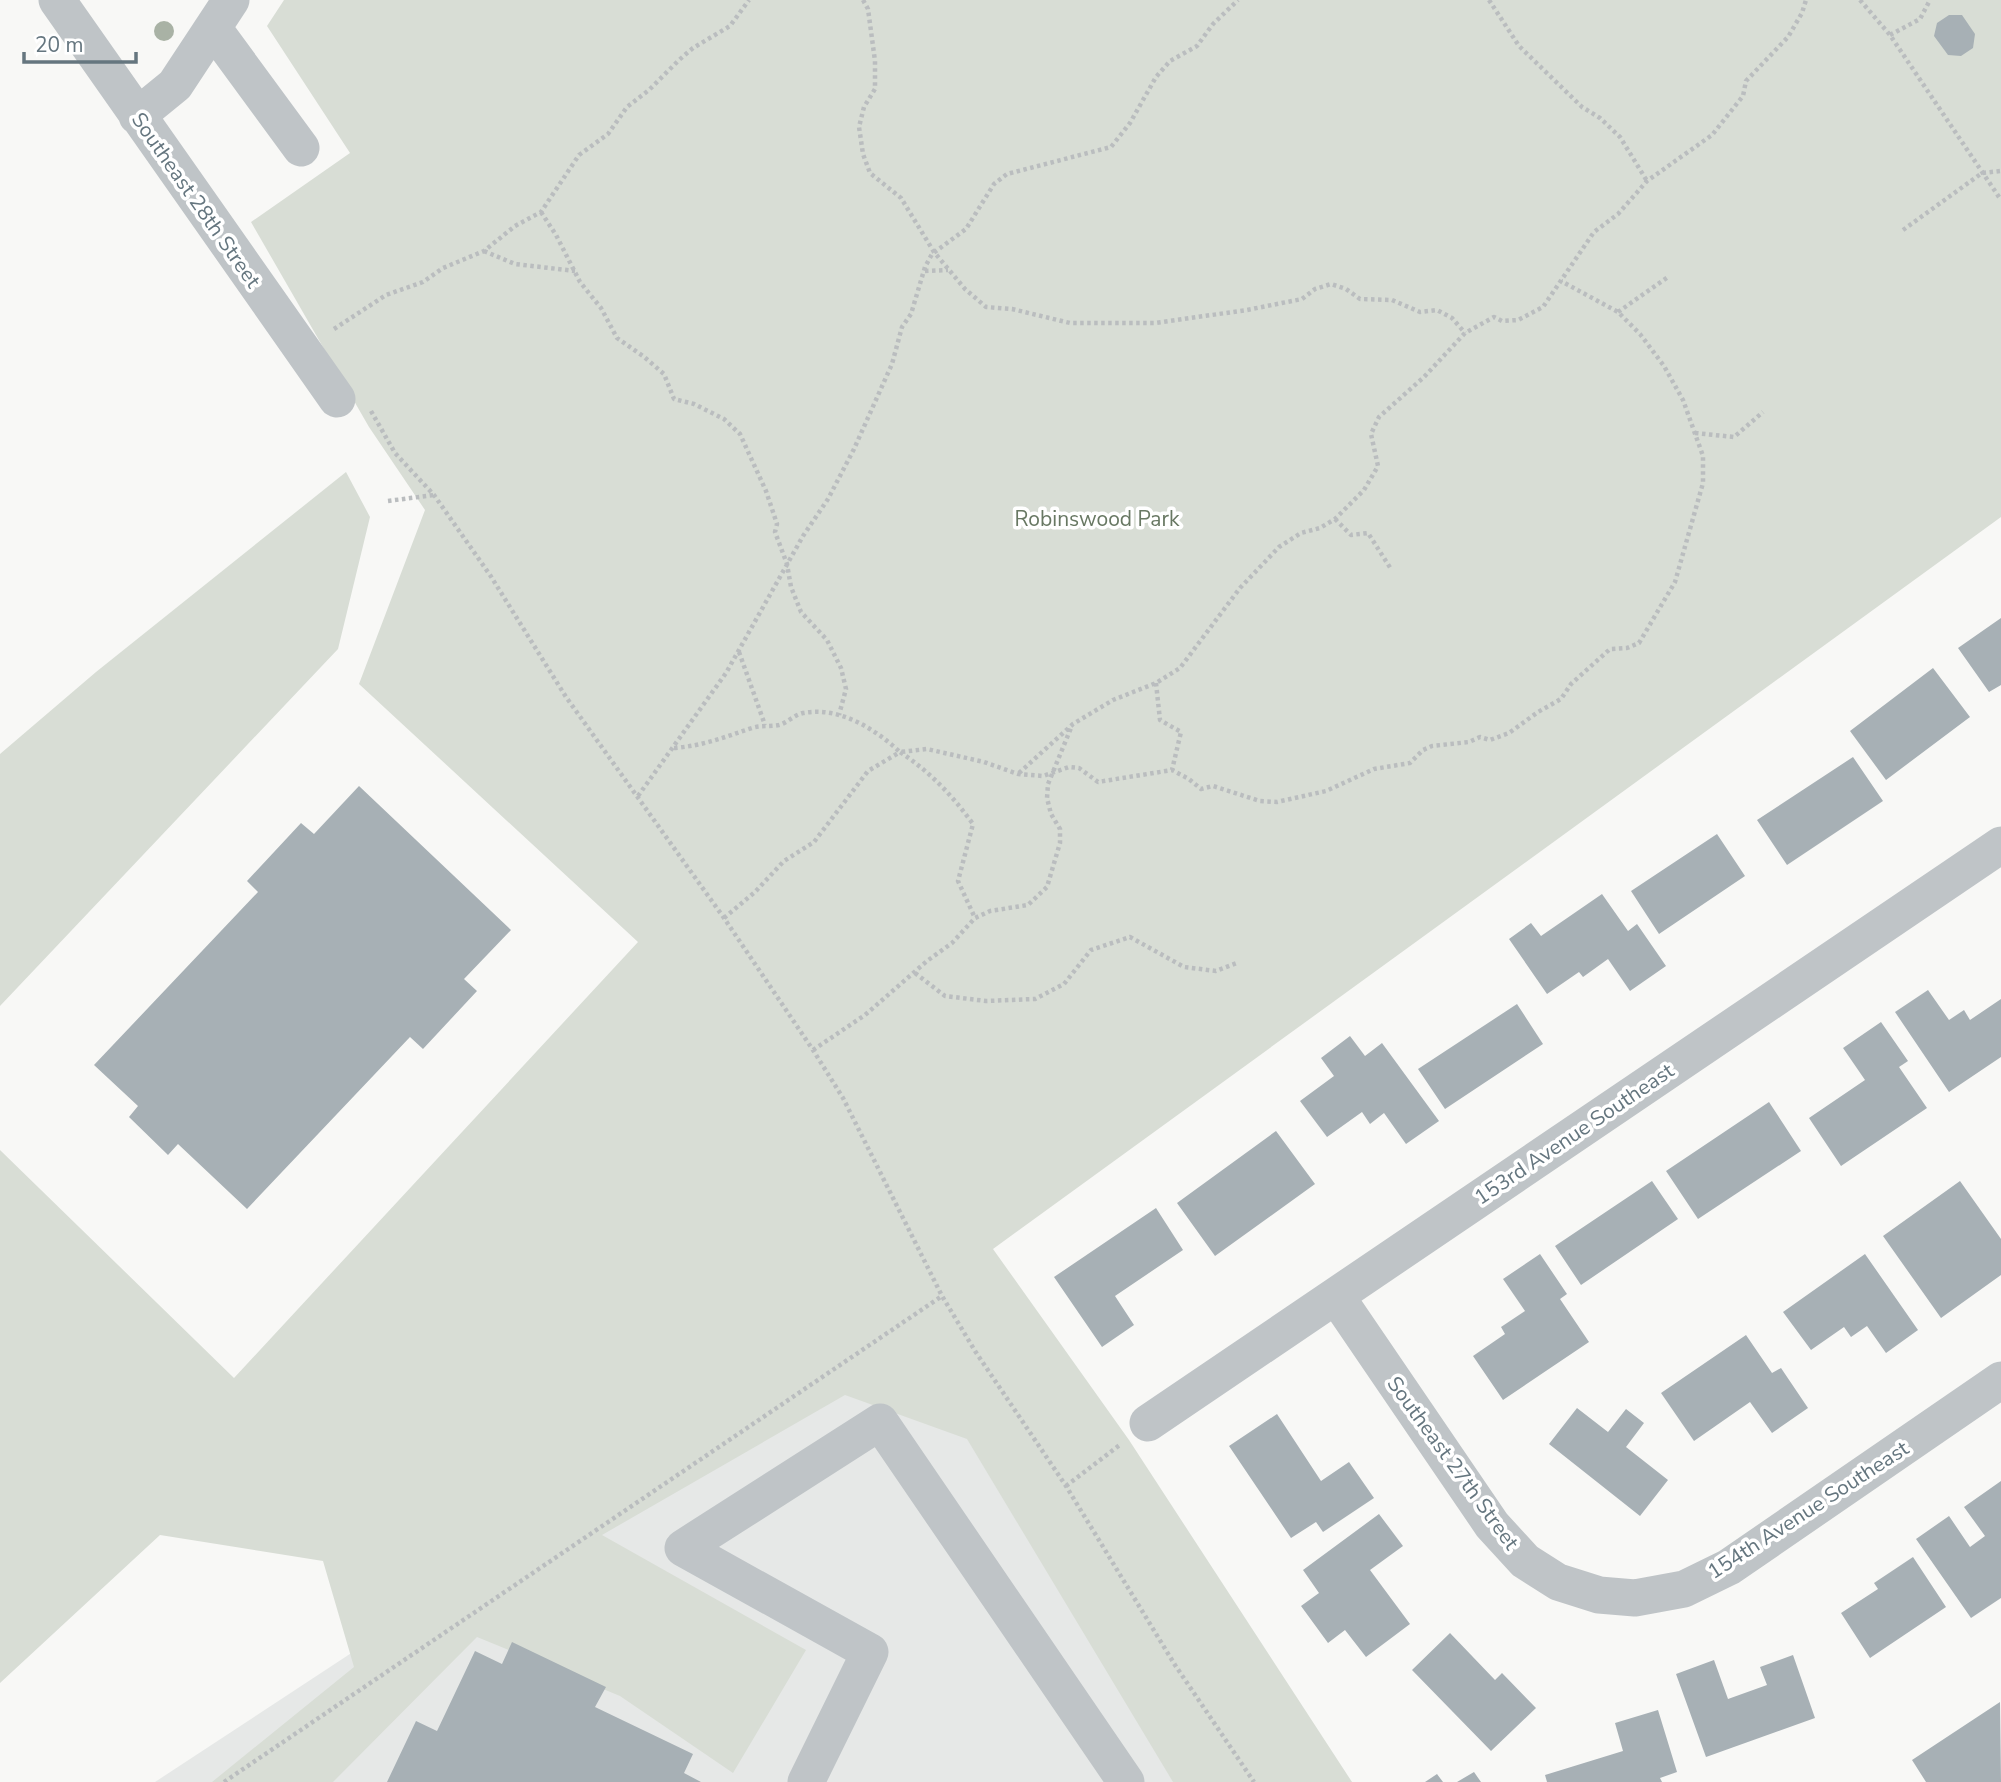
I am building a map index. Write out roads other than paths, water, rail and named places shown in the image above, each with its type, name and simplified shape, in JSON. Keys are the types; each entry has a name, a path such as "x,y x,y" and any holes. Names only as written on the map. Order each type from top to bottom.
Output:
{"street":[{"name":"Southeast 28th Street","path":"72,5 137,116 351,400"},
{"path":"137,116 175,85 222,14 301,148"},
{"name":"153rd Avenue Southeast","path":"1147,1423 2001,845"},
{"name":"Southeast 27th Street","path":"1336,1296 1500,1534 1525,1561 1558,1582 1599,1595"},
{"name":"154th Avenue Southeast","path":"1599,1595 1635,1598 1684,1588 1729,1567 2001,1380"},
{"path":"806,1782 870,1652 683,1548 880,1422 1126,1782"}],"park label":[{"name":"Robinswood Park","path":"1097,519"}]}
